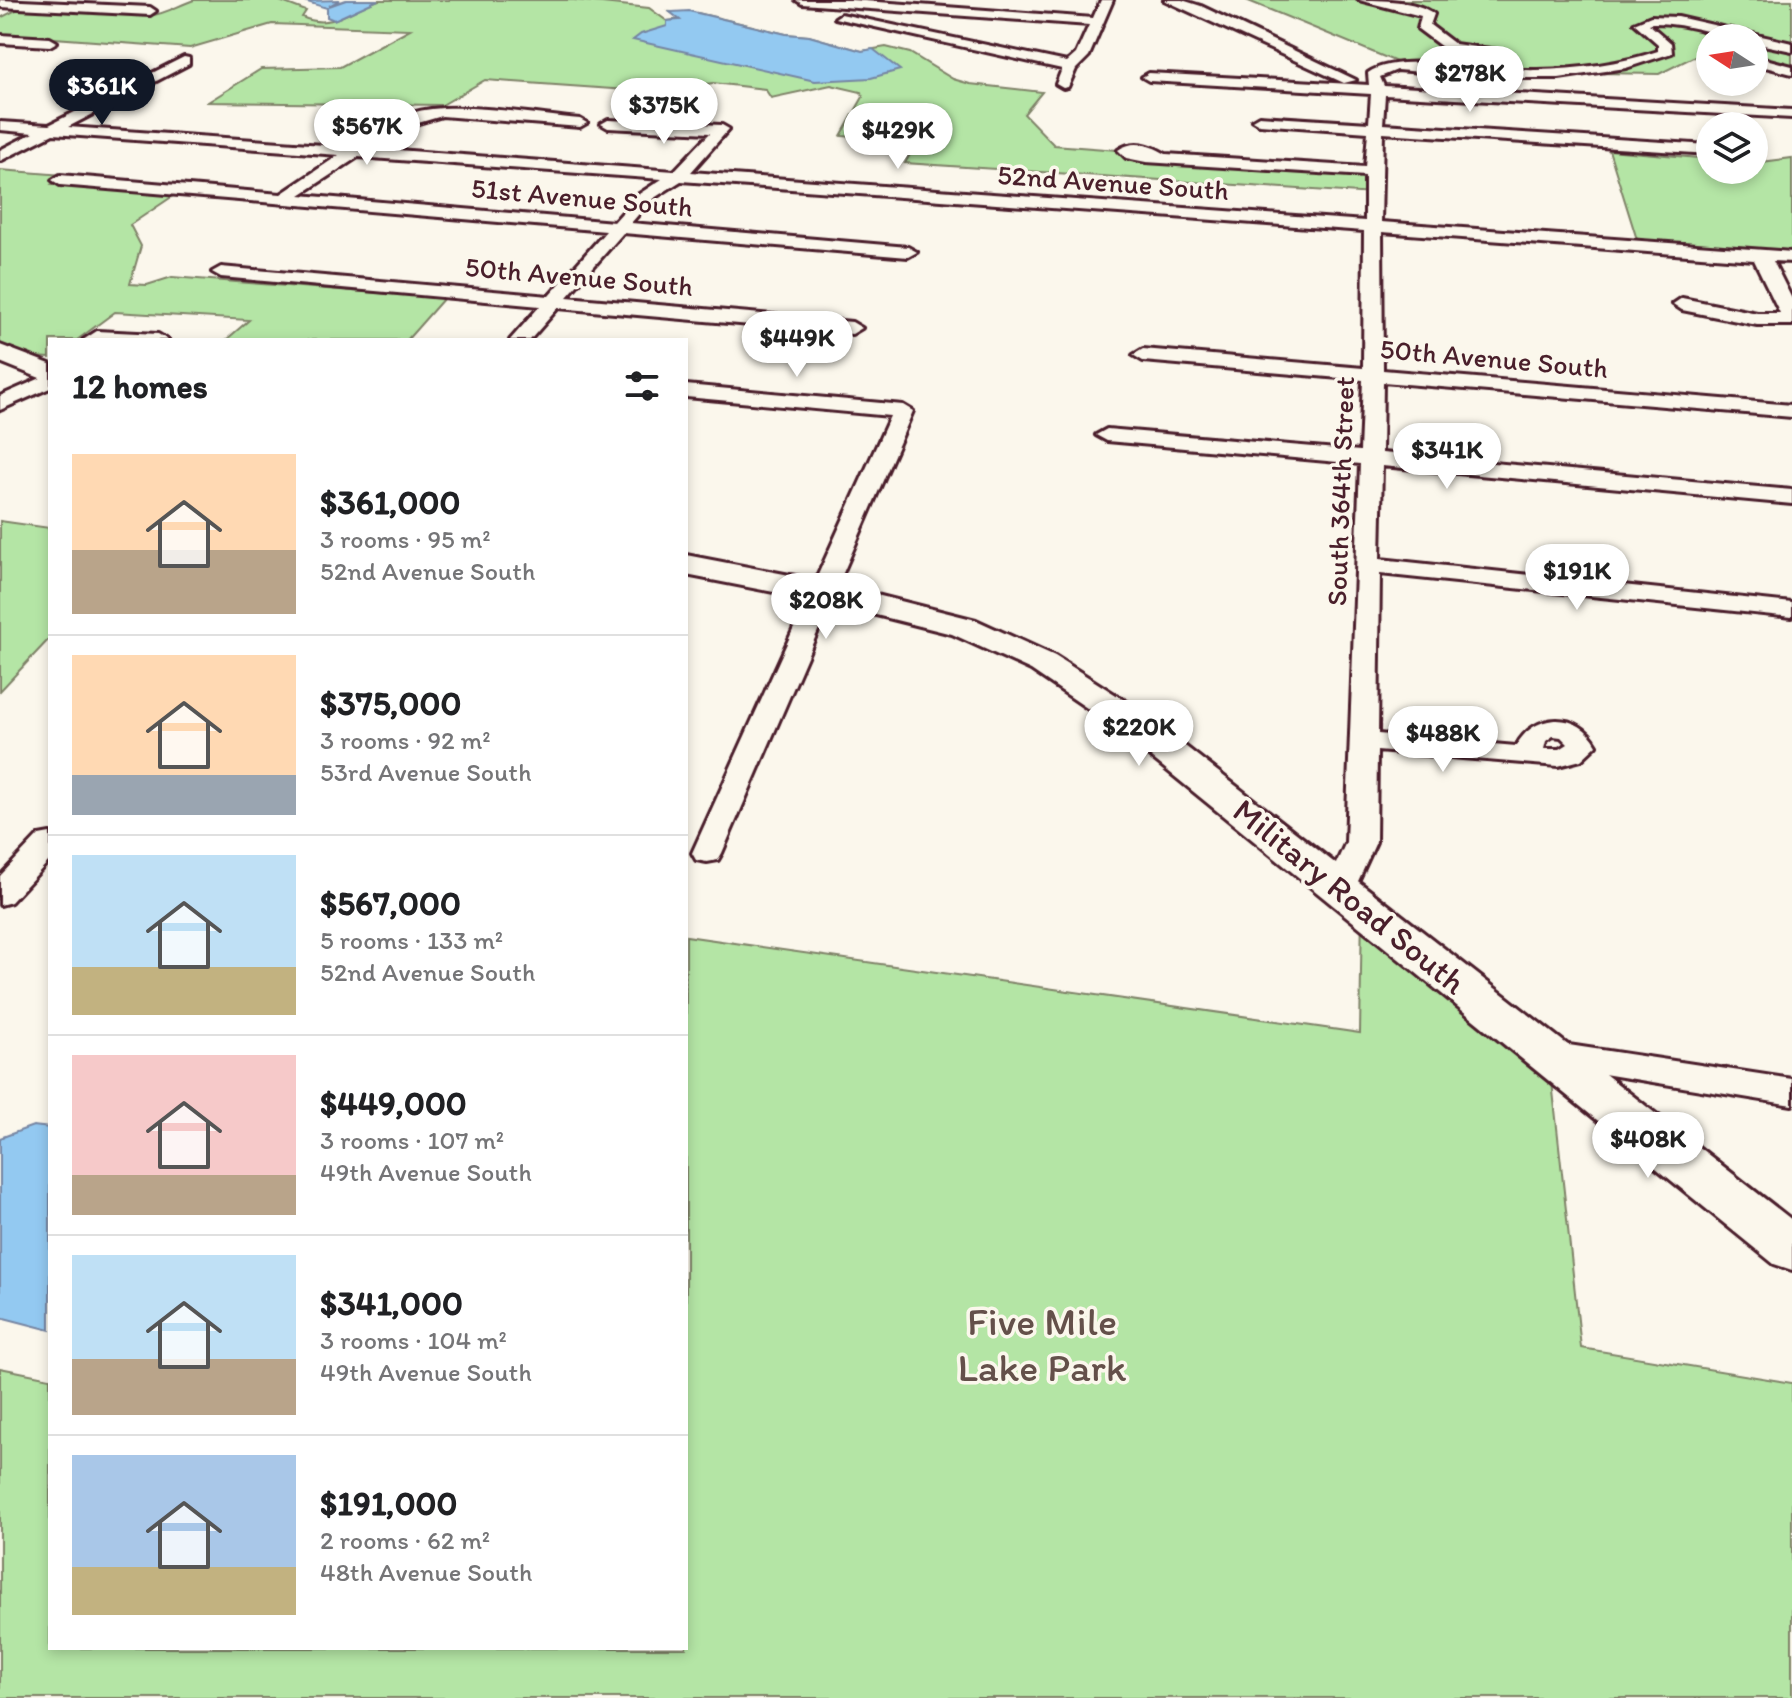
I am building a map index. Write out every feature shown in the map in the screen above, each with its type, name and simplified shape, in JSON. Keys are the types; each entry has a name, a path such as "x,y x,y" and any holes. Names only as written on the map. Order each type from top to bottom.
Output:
{"main road":[{"path":"0,353 48,374"},
{"name":"Military Road South","path":"688,565 821,591 964,627 1043,663 1122,715 1792,1249"}],"street":[{"path":"802,0 1096,22"},
{"path":"1062,86 1070,67 1082,56 1107,0"},
{"path":"1170,0 1197,9 1314,65 1378,90"},
{"path":"1365,0 1428,14 1423,26 1451,47 1509,55"},
{"path":"836,1 824,14 1070,67"},
{"path":"0,3 150,11"},
{"path":"1378,90 1373,76 1388,67 1512,74 1604,67 1654,57 1665,53 1671,42 1639,23 1649,19 1670,20 1696,26"},
{"path":"0,39 50,42"},
{"path":"1768,42 1792,47"},
{"path":"1594,54 1654,57"},
{"path":"0,156 184,61"},
{"path":"1768,64 1792,70"},
{"path":"1149,77 1792,114"},
{"name":"South 364th Street","path":"1339,890 1361,842 1373,376 1373,172 1378,90"},
{"path":"284,199 396,125 442,112 580,123"},
{"path":"1259,120 1696,149"},
{"path":"522,338 645,197 679,175 722,129 608,124"},
{"name":"52nd Avenue South","path":"0,126 1792,257"},
{"path":"1162,158 1373,172"},
{"name":"51st Avenue South","path":"60,180 908,252"},
{"path":"1682,304 1757,319 1792,318 1761,255"},
{"name":"50th Avenue South","path":"221,272 852,328"},
{"name":"50th Avenue South","path":"1143,355 1792,411"},
{"path":"0,404 48,375"},
{"path":"688,391 903,411 707,853"},
{"path":"1107,435 1792,497"},
{"path":"1368,565 1792,610"},
{"path":"1362,741 1529,755"},
{"path":"0,895 48,844"},
{"path":"1549,1054 1792,1092"}],"green space":[{"path":"194,0 277,0 306,11 302,17 313,21 333,20 379,0 574,0 649,8 667,21 681,19 670,12 698,13 786,34 809,36 862,51 886,47 910,53 953,79 970,84 1042,92 1024,114 1054,145 1373,170 1373,194 905,163 917,142 841,136 863,97 861,92 831,85 771,98 765,89 713,83 655,92 485,80 442,105 208,102 261,69 340,67 410,29 272,24 190,48 0,34 0,18 20,8 149,16"},
{"path":"1246,0 1792,0 1792,70 1768,67 1768,24 1696,24 1696,57 1659,74 1416,70"},
{"path":"1609,150 1696,158 1696,184 1768,184 1768,161 1792,158 1792,257 1639,246"},
{"path":"0,170 64,175 52,184 173,196 130,225 141,246 130,284 147,285 172,277 444,298 409,338 228,338 249,320 115,312 80,338 48,338 48,358 0,355"},
{"path":"0,521 48,528 48,640 0,691"},
{"name":"Five Mile Lake Park","path":"1362,908 1549,1054 1581,1348 1792,1383 1792,1698 0,1698 0,1368 48,1378 48,1650 688,1650 688,936 1360,1033"}],"water":[{"path":"340,0 329,6 346,0 378,0 334,20 327,17 327,8 304,1"},
{"path":"689,11 786,34 809,36 862,51 873,49 900,70 871,78 815,81 633,40 641,34 667,26 667,21 680,20 670,12"},
{"path":"33,1126 48,1128 48,1329 0,1317 0,1138"}]}
